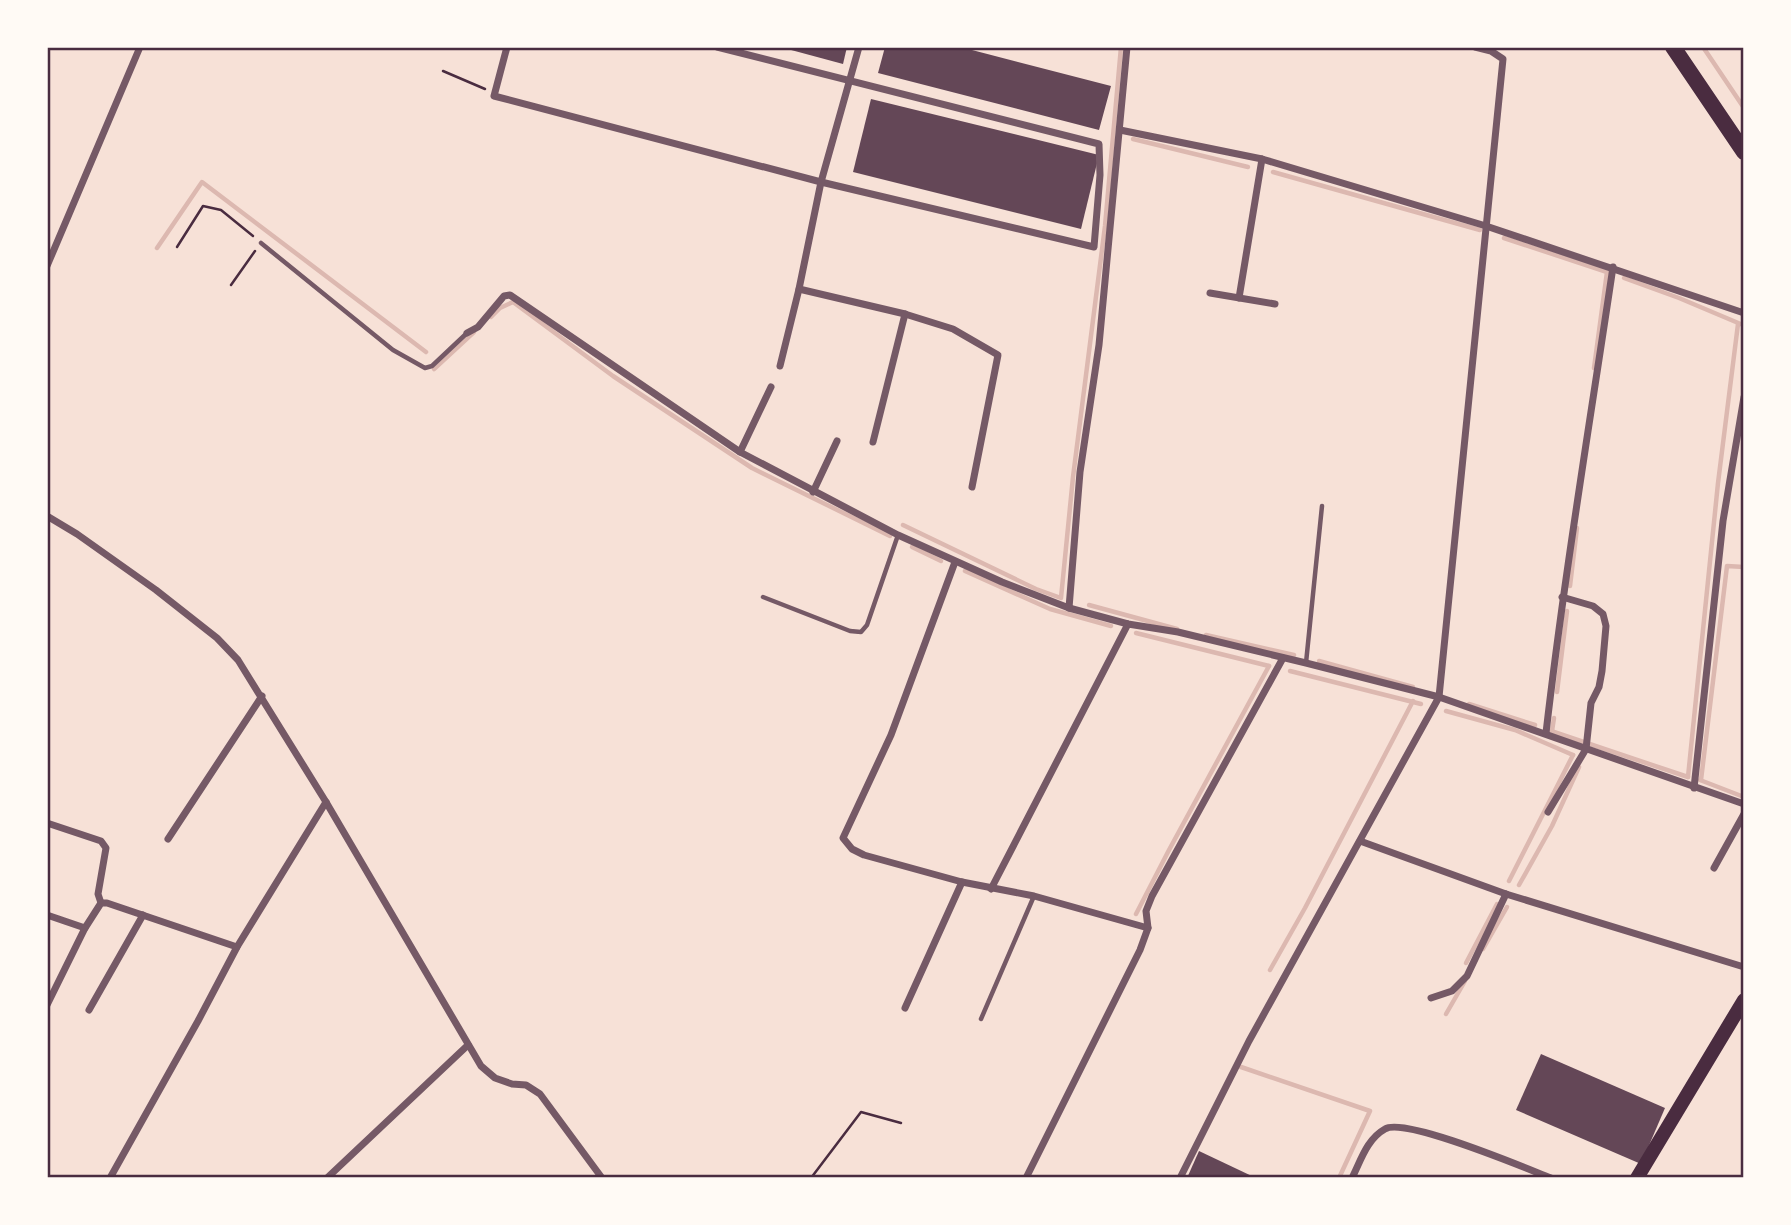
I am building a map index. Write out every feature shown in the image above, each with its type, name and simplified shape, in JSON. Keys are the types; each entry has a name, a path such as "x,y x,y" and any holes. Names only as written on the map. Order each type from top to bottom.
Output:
{"main road":[{"path":"1673,47 1744,152"},
{"path":"1637,1178 1744,1000"}],"street":[{"path":"47,266 140,47"},
{"path":"507,47 494,96 821,182 1094,247 1100,144 717,47"},
{"path":"780,366 821,182 859,47"},
{"path":"1069,608 1080,472 1099,345 1127,47"},
{"path":"1180,1178 1249,1041 1439,697 1503,59 1491,51 1475,47"},
{"path":"1119,130 1262,159 1486,226 1744,313"},
{"path":"1239,298 1262,159"},
{"path":"1546,733 1562,597 1613,267"},
{"path":"799,289 905,313 953,329 998,355 972,487"},
{"path":"1210,293 1275,304"},
{"path":"467,333 478,327 504,296 510,295 740,452 813,492 955,562 1069,608 1128,624 1178,632 1439,697 1744,804"},
{"path":"873,442 905,313"},
{"path":"740,452 771,387"},
{"path":"1694,788 1723,521 1744,397"},
{"path":"813,492 837,441"},
{"path":"47,516 156,590 217,638 238,660 326,802 481,1066 495,1078 512,1084 526,1085 540,1094 602,1178"},
{"path":"955,562 891,735 843,838 852,849 864,855 962,882 1034,896 1148,928"},
{"path":"1548,812 1586,749 1591,703 1599,687 1602,671 1606,626 1603,614 1593,606 1562,597"},
{"path":"992,889 1128,624"},
{"path":"1026,1178 1140,950 1148,928 1146,911 1152,896 1283,659"},
{"path":"168,839 262,696"},
{"path":"110,1178 237,947 326,802"},
{"path":"1714,868 1744,814"},
{"path":"47,823 101,841 106,848 98,894 101,903"},
{"path":"1360,841 1506,894 1744,967"},
{"path":"905,1008 962,882"},
{"path":"1431,998 1452,991 1467,976 1506,894"},
{"path":"47,1005 85,928 101,903 237,947"},
{"path":"47,915 85,928"},
{"path":"89,1010 143,915"},
{"path":"327,1178 468,1045"},
{"path":"1352,1178 1371,1139 1388,1126 1405,1127 1439,1136 1551,1178"}],"lane":[{"path":"261,243 393,350 425,368 432,366 467,333"},
{"path":"1306,663 1322,506"},
{"path":"763,597 850,631 861,632 867,625 898,535"},
{"path":"981,1019 1034,896"}],"path":[{"path":"443,71 495,93"},
{"path":"177,247 203,206 221,211 261,243 231,285"},
{"path":"811,1178 860,1112 901,1123"}],"building":[{"path":"780,47 847,47 843,64"},
{"path":"885,47 973,47 972,50 1111,86 1099,130 878,73"},
{"path":"871,99 1099,155 1081,229 853,172"},
{"path":"1541,1054 1665,1108 1641,1164 1516,1110"},
{"path":"1199,1151 1256,1178 1187,1178"}],"waterway":[{"path":"903,525 1036,589 1061,598 1073,477 1105,226 1121,47"},
{"path":"1703,47 1744,108"},
{"path":"1133,139 1248,167"},
{"path":"1273,172 1480,230"},
{"path":"157,248 202,182 426,352"},
{"path":"1504,238 1607,272 1594,368"},
{"path":"1624,278 1743,325"},
{"path":"491,317 500,308 513,302 613,376 752,468 890,536"},
{"path":"1688,777 1718,483 1738,324"},
{"path":"434,369 474,332"},
{"path":"1570,586 1577,528"},
{"path":"912,547 941,561"},
{"path":"1701,780 1727,566 1744,567"},
{"path":"965,571 1050,609 1111,626"},
{"path":"1089,605 1177,629"},
{"path":"1557,692 1567,611"},
{"path":"1136,633 1269,666"},
{"path":"1206,635 1294,655"},
{"path":"1319,661 1413,687"},
{"path":"1136,914 1269,666"},
{"path":"1290,671 1421,704"},
{"path":"1270,970 1413,701"},
{"path":"1469,704 1535,725"},
{"path":"1446,711 1515,730 1573,755"},
{"path":"1552,731 1554,718"},
{"path":"1551,731 1688,777"},
{"path":"1509,881 1573,755"},
{"path":"1519,885 1552,826 1579,767"},
{"path":"1700,780 1744,797"},
{"path":"1466,963 1497,904"},
{"path":"1483,949 1507,907"},
{"path":"1446,1014 1465,981"},
{"path":"1241,1067 1370,1111 1339,1178"}]}
